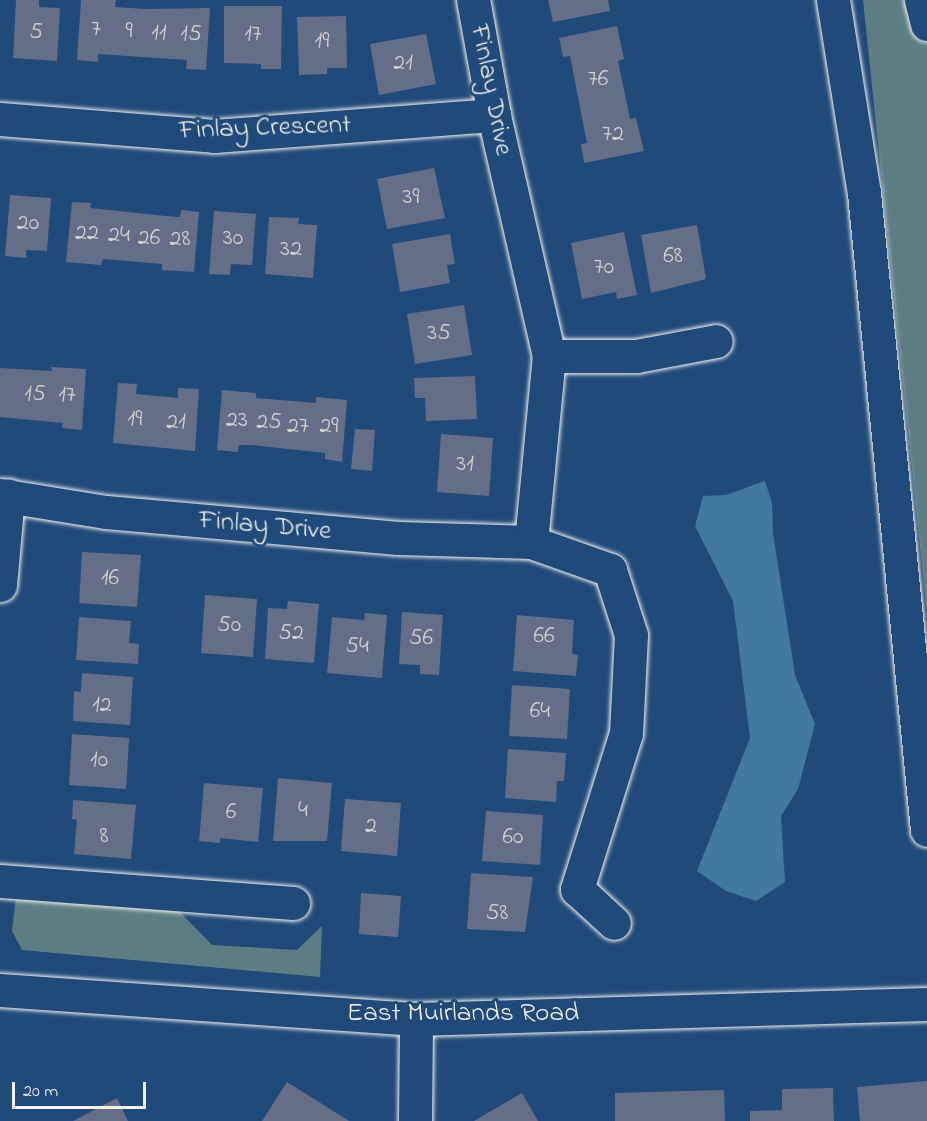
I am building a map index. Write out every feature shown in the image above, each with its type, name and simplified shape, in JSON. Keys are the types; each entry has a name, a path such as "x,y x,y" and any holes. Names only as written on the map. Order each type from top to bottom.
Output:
{"street":[{"name":"Finlay Drive","path":"473,0 494,115 549,356 531,542"},
{"path":"833,0 864,193 927,831"},
{"path":"921,0 927,24"},
{"name":"Finlay Crescent","path":"0,119 214,136 494,115"},
{"path":"549,356 636,356 716,341"},
{"name":"Finlay Drive","path":"4,495 106,512 398,538 531,542 609,570 631,635 626,733 577,889 614,923"},
{"path":"0,585 4,495"},
{"path":"0,881 293,903"},
{"name":"East Muirlands Road","path":"0,990 416,1019 927,1004"},
{"path":"415,1121 416,1019"}],"green space":[{"path":"863,0 927,0 927,613"},
{"path":"16,897 178,910 212,945 297,950 322,926 320,977 22,950 12,931"}],"water":[{"path":"765,481 772,503 773,533 795,675 815,724 798,789 781,816 785,882 756,901 726,891 697,871 750,738 733,601 695,526 703,496 726,495"}],"building":[{"path":"16,0 39,0 39,7 60,8 57,61 13,58"},
{"path":"81,0 116,0 115,7 146,9 210,8 206,70 186,69 187,60 98,54 98,62 77,60"},
{"path":"548,0 608,0 610,11 553,22"},
{"path":"224,6 282,6 281,69 261,69 261,64 224,63"},
{"path":"346,16 347,68 327,68 327,74 299,75 297,17"},
{"path":"617,26 624,59 618,61 630,119 636,118 644,151 584,163 581,144 587,143 570,56 563,57 559,38"},
{"path":"426,34 436,84 379,95 370,44"},
{"path":"434,168 445,218 387,229 377,179"},
{"path":"10,195 51,198 47,251 26,250 26,258 5,256"},
{"path":"72,202 91,203 90,208 166,216 180,217 181,210 199,212 194,272 162,270 162,264 103,259 101,265 66,262"},
{"path":"214,211 256,214 252,265 231,264 230,275 209,274"},
{"path":"269,217 299,218 298,224 317,225 313,278 265,274"},
{"path":"697,225 706,279 651,293 641,235"},
{"path":"624,232 637,295 617,299 616,292 582,299 571,243"},
{"path":"450,234 455,264 447,265 450,283 400,292 392,244"},
{"path":"464,305 472,355 415,364 407,314"},
{"path":"51,367 86,369 82,430 62,428 63,423 0,417 0,368 52,371"},
{"path":"475,376 477,419 426,421 425,398 415,398 414,378"},
{"path":"118,383 137,384 136,394 178,398 178,388 199,389 195,451 113,443"},
{"path":"222,390 256,393 256,398 316,403 316,397 347,400 342,462 325,459 325,453 252,445 239,445 238,452 217,450"},
{"path":"355,429 375,430 372,471 351,469"},
{"path":"441,434 493,438 489,496 437,492"},
{"path":"82,552 141,555 137,607 79,603"},
{"path":"205,595 257,599 253,657 201,653"},
{"path":"288,601 319,604 314,663 265,659 268,608 287,609"},
{"path":"402,612 443,615 439,675 420,674 420,665 399,664"},
{"path":"365,613 387,615 382,678 327,673 332,617 364,620"},
{"path":"517,615 574,620 572,654 578,655 576,676 513,671"},
{"path":"79,617 131,621 129,643 139,644 138,664 76,660"},
{"path":"82,673 133,677 130,725 73,721 74,691 81,692"},
{"path":"512,685 570,689 567,739 509,736"},
{"path":"72,734 129,738 126,789 69,785"},
{"path":"508,749 566,753 564,781 557,781 556,802 505,798"},
{"path":"278,778 332,783 327,841 273,841"},
{"path":"204,783 263,788 258,842 220,838 220,843 199,841"},
{"path":"345,799 401,803 397,856 341,851"},
{"path":"73,800 136,805 131,859 74,854 77,820 72,819"},
{"path":"486,811 543,815 540,865 482,861"},
{"path":"471,873 533,877 525,932 467,929"},
{"path":"361,893 401,896 398,937 359,934"},
{"path":"927,1081 927,1121 860,1121 857,1087"},
{"path":"287,1082 349,1121 262,1121"},
{"path":"833,1088 834,1121 750,1121 750,1111 782,1110 782,1089"},
{"path":"724,1090 725,1121 615,1121 615,1093"},
{"path":"522,1093 538,1121 474,1121"},
{"path":"117,1098 128,1121 73,1121"}]}
